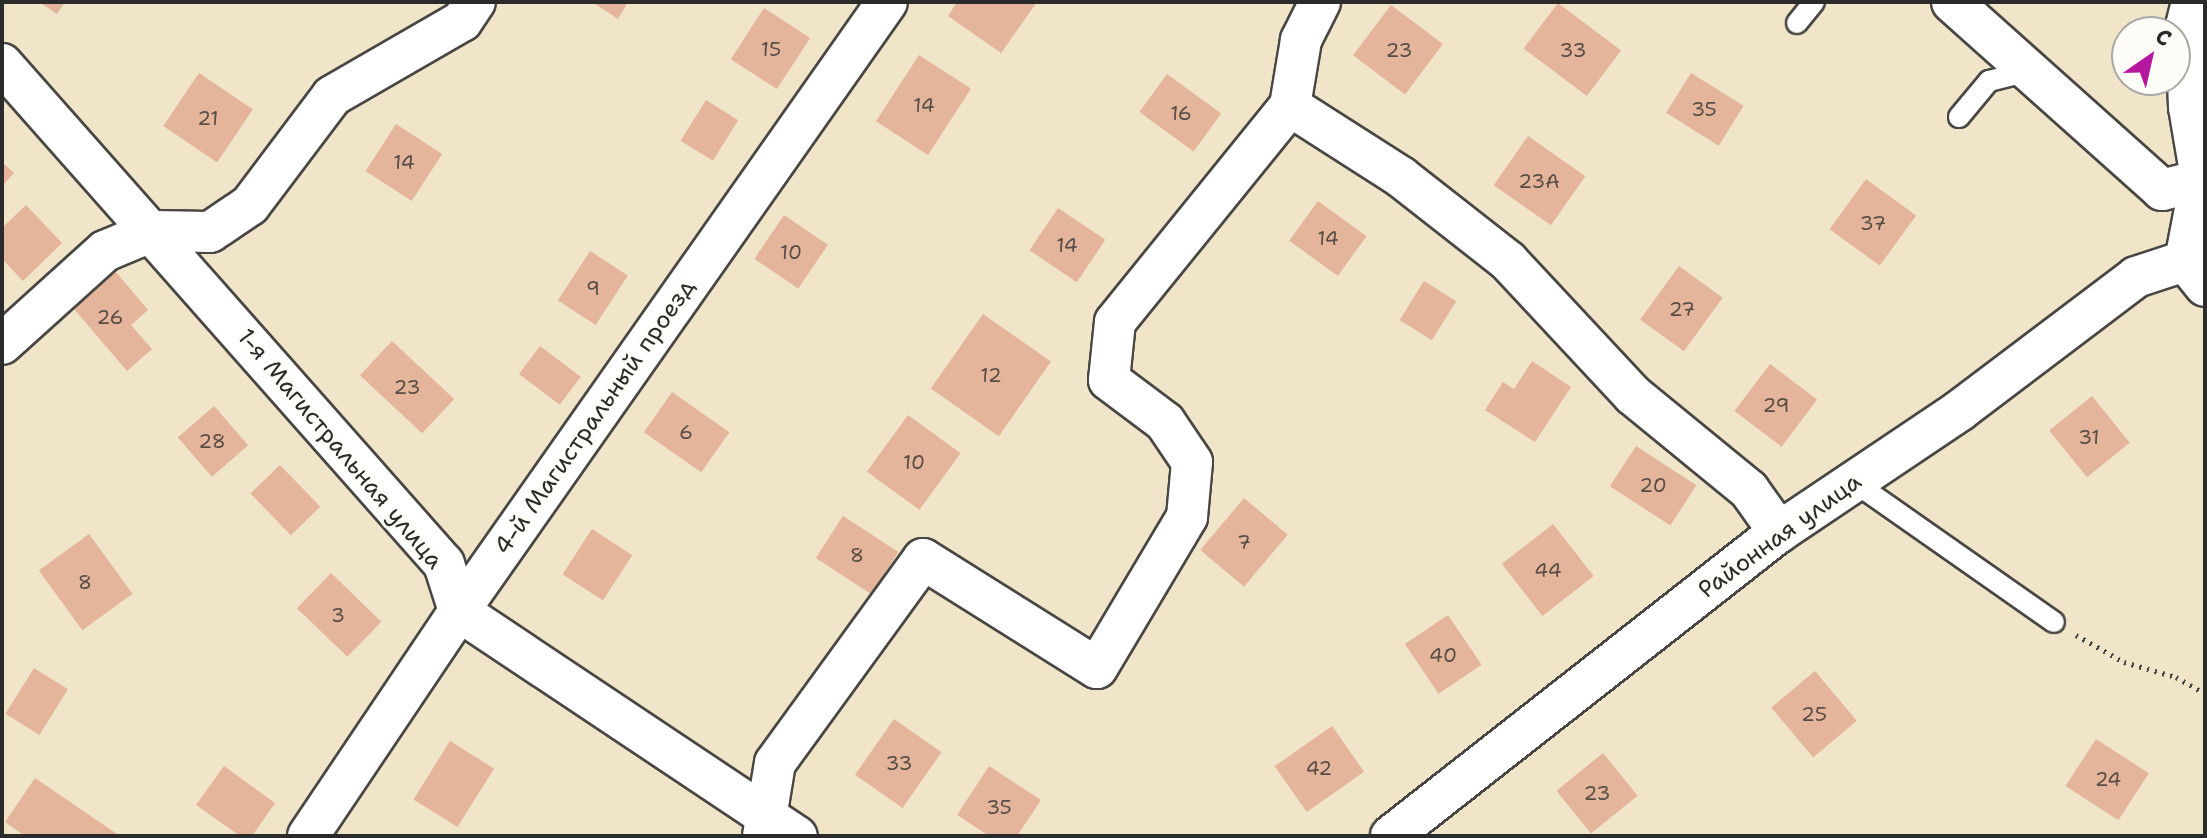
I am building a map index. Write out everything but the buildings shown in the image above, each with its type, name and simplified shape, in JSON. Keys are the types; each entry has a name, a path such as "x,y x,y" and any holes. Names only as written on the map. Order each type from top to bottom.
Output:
{"street":[{"path":"2,344 105,251 153,231 210,232 250,205 332,96 462,21 475,2"},
{"name":"4-й Магистральный проезд","path":"308,836 459,611 887,2"},
{"path":"775,829 775,763 923,559 1097,668 1187,517 1192,462 1165,422 1109,380 1115,322 1290,106 1301,40 1320,2"},
{"path":"1952,2 2162,190 2203,178"},
{"path":"2192,2 2186,26 2189,107 2203,178 2195,274"},
{"name":"1-я Магистральная улица","path":"2,64 153,231 444,564 459,611"},
{"path":"1290,106 1401,177 1508,261 1633,395 1749,490 1779,532"},
{"name":"Районная улица","path":"1391,836 1779,532 1959,411 2136,277 2195,274"},
{"path":"459,611 775,829"}],"lane":[{"path":"1797,23 1814,2"},
{"path":"1959,117 1989,81 2029,71"},
{"path":"1854,482 2054,622"}],"path":[{"path":"2054,622 2124,662 2176,677 2205,694"}]}
